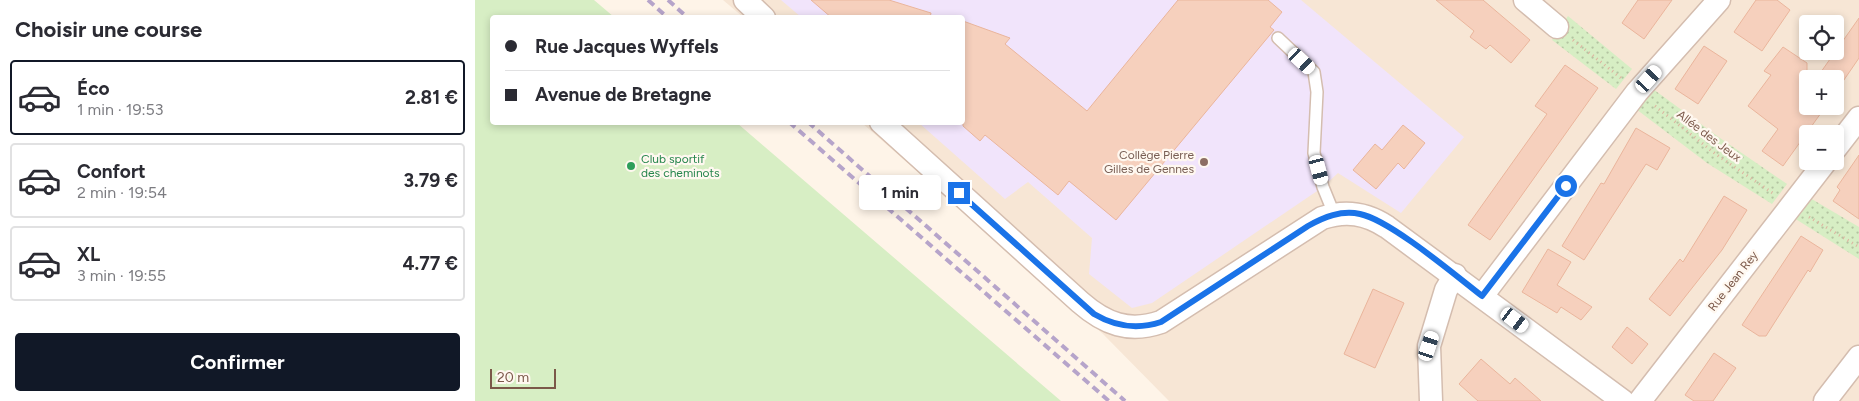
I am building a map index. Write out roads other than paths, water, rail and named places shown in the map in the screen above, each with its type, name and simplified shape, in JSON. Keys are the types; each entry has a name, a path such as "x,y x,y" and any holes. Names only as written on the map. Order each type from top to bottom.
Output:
{"street":[{"path":"745,0 761,15"},
{"path":"1525,0 1557,27"},
{"path":"1482,296 1637,92 1719,0"},
{"path":"1844,137 1859,118"},
{"path":"884,125 1094,314 1109,323 1122,326 1147,327 1161,322 1308,226 1334,214 1358,213 1387,227 1455,275 1623,401"},
{"name":"Rue Jean Rey","path":"1640,401 1819,170"},
{"path":"1431,401 1429,346 1446,290 1455,275"},
{"path":"1825,401 1859,356"}],"lane":[{"path":"1278,38 1314,72 1317,92 1314,153 1323,187 1334,214"}],"railway":[{"path":"648,0 665,15"},
{"path":"668,0 685,15"},
{"path":"792,125 1109,401"},
{"path":"811,125 1125,401"}],"place":[{"name":"Collège Pierre Gilles de Gennes","path":"1204,162"},
{"name":"Club sportif des cheminots","path":"631,166"}]}
